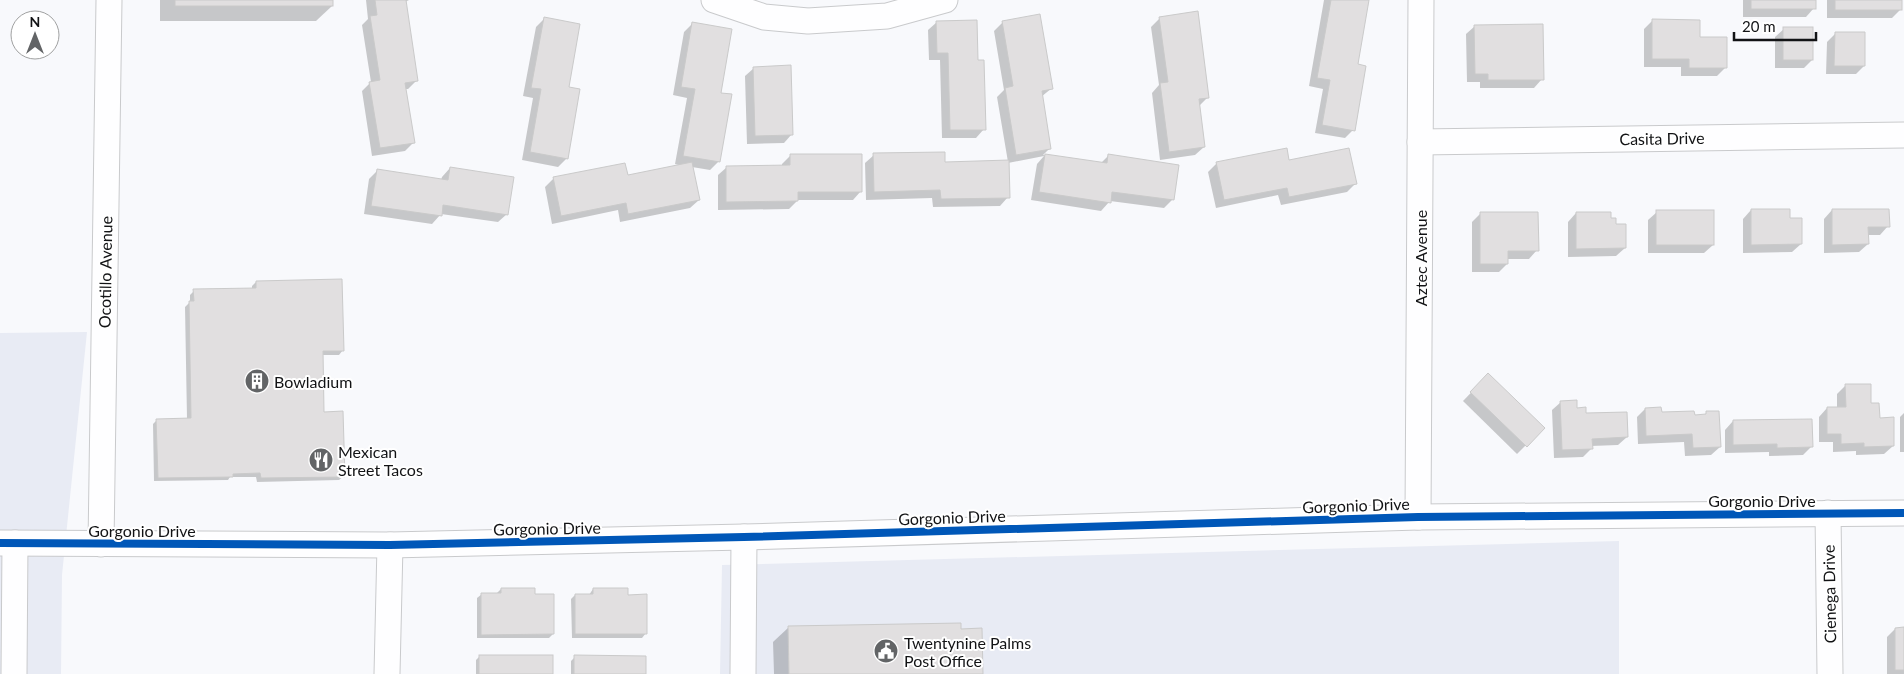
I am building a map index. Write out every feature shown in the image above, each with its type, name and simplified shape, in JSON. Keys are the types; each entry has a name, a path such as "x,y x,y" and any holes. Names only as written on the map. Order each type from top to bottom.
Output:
{"street":[{"name":"Ocotillo Avenue","path":"101,544 109,0"},
{"path":"714,0 764,17 808,20 888,16 945,0"},
{"name":"Aztec Avenue","path":"1418,517 1421,0"},
{"name":"Casita Drive","path":"1420,142 1904,135"},
{"name":"Gorgonio Drive","path":"8,543 390,545 744,537 1418,517 1904,513"},
{"name":"Cienega Drive","path":"1828,514 1830,674"},
{"path":"743,674 744,537"},
{"path":"8,543 14,674"},
{"path":"387,674 390,545"}],"shaded area":[{"path":"87,332 62,575 61,674 0,674 0,333"},
{"path":"1619,541 1619,674 720,674 722,565"}],"building":[{"path":"175,0 333,0 333,6 175,6"},
{"path":"375,0 406,0 418,81 405,83 415,143 380,148 369,82 380,80 370,16 377,15"},
{"path":"1331,0 1369,0 1358,64 1366,66 1355,131 1322,125 1330,80 1317,78"},
{"path":"1751,0 1816,0 1816,9 1751,9"},
{"path":"1835,0 1902,0 1902,10 1835,10"},
{"path":"1198,11 1209,98 1199,99 1205,147 1169,152 1160,83 1168,82 1159,17"},
{"path":"1040,14 1053,89 1042,91 1051,149 1016,155 1005,88 1013,86 1002,21"},
{"path":"544,17 580,24 569,87 580,89 568,159 530,152 541,89 531,88"},
{"path":"1652,19 1700,20 1700,37 1727,37 1727,68 1689,68 1689,59 1652,59"},
{"path":"977,20 978,60 984,60 986,130 950,130 948,53 937,53 936,21"},
{"path":"692,22 732,29 721,93 732,94 720,162 683,156 695,89 681,87"},
{"path":"1543,24 1544,80 1488,80 1488,74 1475,74 1474,25"},
{"path":"1783,27 1813,27 1813,60 1783,60"},
{"path":"1835,32 1865,32 1865,66 1834,66"},
{"path":"791,65 793,135 755,136 753,67"},
{"path":"1287,148 1289,160 1349,148 1357,184 1289,197 1287,188 1224,200 1216,162"},
{"path":"945,152 945,162 1009,160 1010,198 941,199 940,190 874,192 873,153"},
{"path":"790,154 862,154 862,192 798,192 798,201 726,202 726,166 790,165"},
{"path":"1045,154 1107,163 1108,154 1179,165 1174,200 1112,192 1111,203 1039,192"},
{"path":"692,162 700,200 628,214 626,203 561,216 553,177 625,163 628,175"},
{"path":"450,167 514,177 508,215 443,205 442,216 371,206 377,169 448,180"},
{"path":"1751,209 1790,209 1790,218 1802,218 1802,244 1751,245"},
{"path":"1832,209 1889,209 1890,227 1868,227 1869,244 1832,245"},
{"path":"1656,210 1714,210 1714,245 1656,245"},
{"path":"1480,212 1538,212 1539,251 1508,251 1508,264 1480,264"},
{"path":"1576,212 1611,212 1611,218 1616,218 1616,224 1626,224 1626,248 1576,249"},
{"name":"Bowladium","path":"342,279 344,351 323,351 324,412 343,411 345,477 261,478 260,473 233,474 233,477 158,478 156,419 191,418 189,301 194,301 193,289 256,288 256,281"},
{"path":"1488,373 1545,428 1527,447 1470,392"},
{"path":"1845,384 1871,384 1871,403 1879,403 1880,418 1894,417 1894,446 1864,447 1864,443 1841,444 1841,434 1827,434 1827,407 1846,407"},
{"path":"1577,400 1577,408 1586,407 1586,413 1627,412 1628,437 1592,439 1593,449 1562,450 1560,401"},
{"path":"1661,407 1662,412 1694,411 1695,415 1706,414 1706,411 1719,411 1721,447 1693,448 1692,434 1646,436 1645,408"},
{"path":"1812,419 1813,447 1777,448 1777,444 1733,445 1733,420"},
{"path":"501,588 535,588 535,594 554,594 554,634 481,635 481,593 501,593"},
{"path":"593,588 628,588 628,595 647,594 647,634 575,634 575,594 593,594"},
{"name":"Twentynine Palms Post Office","path":"961,623 961,629 982,628 983,674 789,674 788,626"},
{"path":"1904,627 1904,670 1895,670 1895,628"},
{"path":"479,655 553,655 553,674 479,674"},
{"path":"574,655 646,656 646,674 574,674"}],"cycle path":[{"path":"0,543 390,545 744,537 1418,517 1904,513"}],"place":[{"name":"Bowladium","path":"257,381"},
{"name":"Mexican Street Tacos","path":"321,460"},
{"name":"Twentynine Palms Post Office","path":"886,651"}]}
